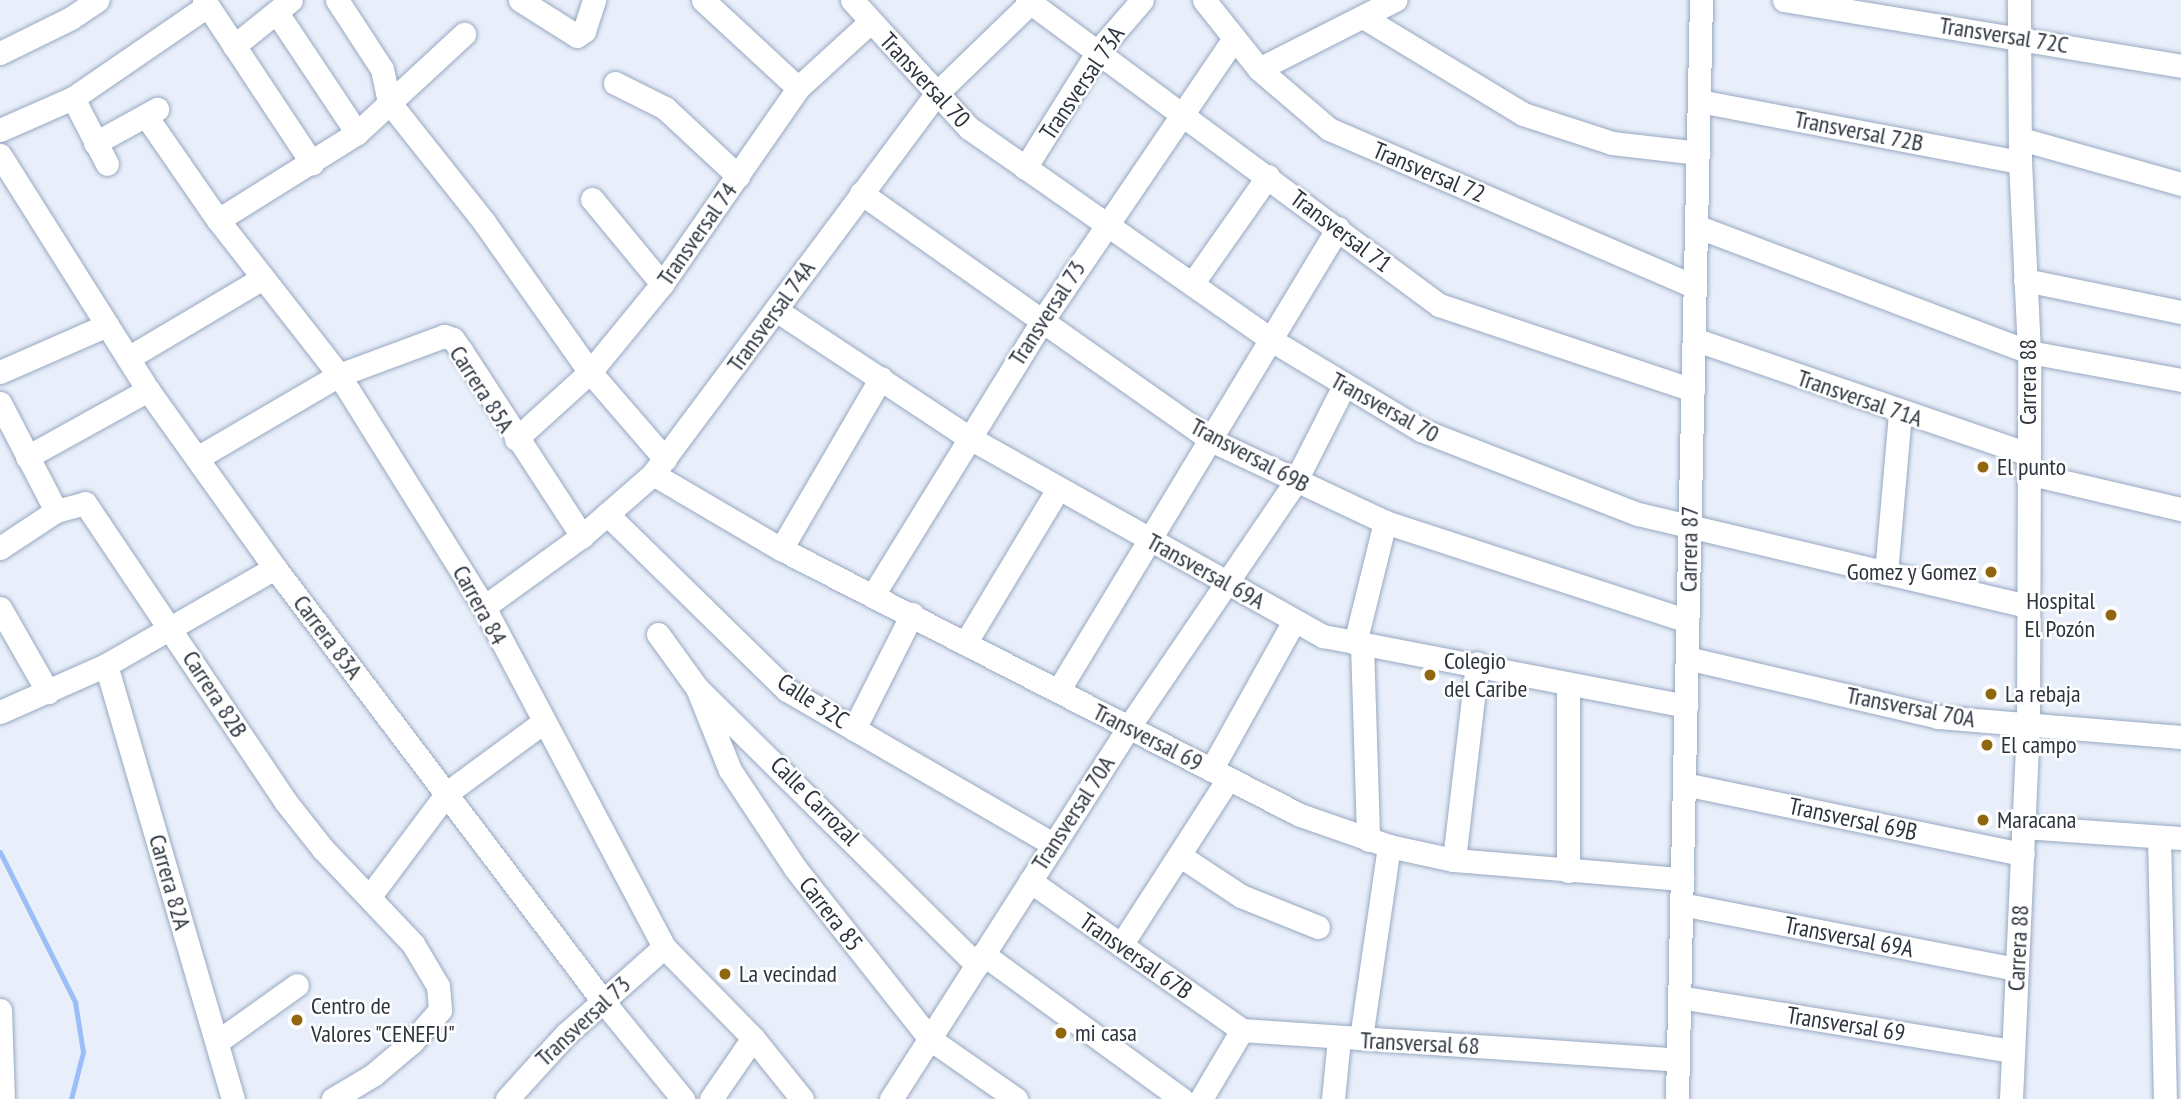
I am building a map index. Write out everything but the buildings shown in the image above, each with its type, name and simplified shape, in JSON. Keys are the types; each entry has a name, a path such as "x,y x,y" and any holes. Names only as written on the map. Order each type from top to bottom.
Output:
{"street":[{"path":"0,53 71,18 98,0"},
{"path":"337,0 382,69 389,102"},
{"path":"520,0 577,36 584,32 594,0"},
{"path":"703,0 798,88"},
{"name":"Transversal 70","path":"852,0 969,128 1273,341 1344,386 1422,430 1588,497 1689,528 2027,606"},
{"name":"Transversal 73A","path":"1025,169 1098,51 1142,0"},
{"name":"Transversal 72","path":"1204,0 1233,40 1259,69 1329,129 1695,287"},
{"path":"1259,69 1395,0"},
{"name":"Carrera 87","path":"1677,1099 1701,0"},
{"name":"Transversal 72C","path":"1784,0 2018,36 2181,66"},
{"name":"Carrera 88","path":"2011,1099 2028,726 2029,352 2020,150 2019,0"},
{"name":"Transversal 71","path":"1030,1 1339,228 1439,305 1693,390"},
{"name":"Transversal 74A","path":"484,607 582,536 659,467 936,94 1030,1"},
{"path":"0,130 73,98 206,3 312,163"},
{"path":"234,46 284,6 357,133"},
{"path":"1363,16 1523,114 1612,143 1698,153"},
{"name":"Transversal 74","path":"516,439 590,372 662,284 798,88 870,22"},
{"path":"218,220 357,133 464,34"},
{"name":"Transversal 73","path":"873,595 1042,321 1106,223 1233,40"},
{"path":"615,83 665,108 738,176"},
{"path":"73,98 107,164"},
{"name":"Transversal 72B","path":"1699,101 2020,150 2181,184"},
{"name":"Transversal 69","path":"389,102 484,222 659,467 781,549 1300,815 1379,843 1454,860 1682,879"},
{"name":"Carrera 84","path":"95,143 153,112 218,220 339,375 484,607 542,723 664,947 753,1038 802,1099"},
{"name":"Carrera 83A","path":"0,155 148,390 275,568 603,1001 683,1099"},
{"path":"1192,284 1268,176"},
{"name":"Transversal 69B","path":"861,193 1211,440 1385,522 1687,621"},
{"path":"592,199 662,284"},
{"path":"1696,226 2029,352 2181,380"},
{"path":"1058,691 1273,341 1339,228"},
{"path":"128,358 263,278"},
{"path":"2025,280 2181,312"},
{"name":"Transversal 69A","path":"776,310 968,438 1323,636 1477,663 1568,685 1686,706"},
{"path":"0,372 107,325"},
{"name":"Carrera 85A","path":"339,375 444,337 453,339 582,536"},
{"name":"Transversal 71A","path":"1694,339 1900,413 2027,464 2181,509"},
{"path":"197,458 339,375"},
{"path":"781,549 881,378"},
{"name":"Transversal 70A","path":"891,1099 1128,727 1295,481 1344,386"},
{"path":"15,451 148,390"},
{"path":"0,403 15,451 56,511 0,548"},
{"path":"1886,573 1900,413"},
{"path":"966,642 1058,489"},
{"name":"Carrera 82B","path":"56,511 85,502 171,625 285,801 323,849 413,944 442,999 440,1010 412,1042 373,1075 333,1099"},
{"name":"Calle 32C","path":"607,514 787,690 1053,844"},
{"path":"1333,1099 1350,1039 1379,843 1358,644 1385,522"},
{"path":"0,712 106,665 171,625 275,568"},
{"path":"0,608 48,692"},
{"path":"854,729 912,614"},
{"path":"1121,945 1182,857 1294,621"},
{"name":"Calle Carrozal","path":"658,634 697,688 980,959 1182,1099"},
{"name":"Transversal 70A","path":"1687,658 1938,717 2181,737"},
{"path":"1454,860 1477,663"},
{"name":"Carrera 82A","path":"106,665 233,1099"},
{"path":"1568,685 1569,871"},
{"name":"Carrera 85","path":"697,688 730,770 795,868 930,1039 1016,1099"},
{"path":"370,896 447,793 542,723"},
{"name":"Transversal 69B","path":"1684,784 2023,854"},
{"path":"2024,827 2170,838 2165,1099"},
{"path":"1182,857 1241,896 1318,927"},
{"name":"Transversal 67B","path":"1030,881 1242,1030"},
{"name":"Transversal 69A","path":"1681,904 2016,969"},
{"name":"Transversal 73","path":"507,1099 524,1076 664,947"},
{"path":"217,1042 297,985"},
{"name":"Transversal 69","path":"1679,997 2013,1051"},
{"path":"0,1010 3,1099"},
{"path":"1201,1099 1242,1030"},
{"name":"Transversal 68","path":"1242,1030 1678,1060"},
{"path":"711,1099 753,1038"}],"waterway":[{"path":"0,852 75,1002 83,1052 71,1099"}],"place":[{"name":"El punto","path":"1983,467"},
{"name":"Gomez y Gomez","path":"1991,572"},
{"name":"Hospital El Pozón","path":"2111,615"},
{"name":"Colegio del Caribe","path":"1430,675"},
{"name":"La rebaja","path":"1991,694"},
{"name":"El campo","path":"1987,745"},
{"name":"Maracana","path":"1983,820"},
{"name":"La vecindad","path":"725,974"},
{"name":"Centro de Valores \"CENEFU\"","path":"297,1020"},
{"name":"mi casa","path":"1061,1033"}]}
